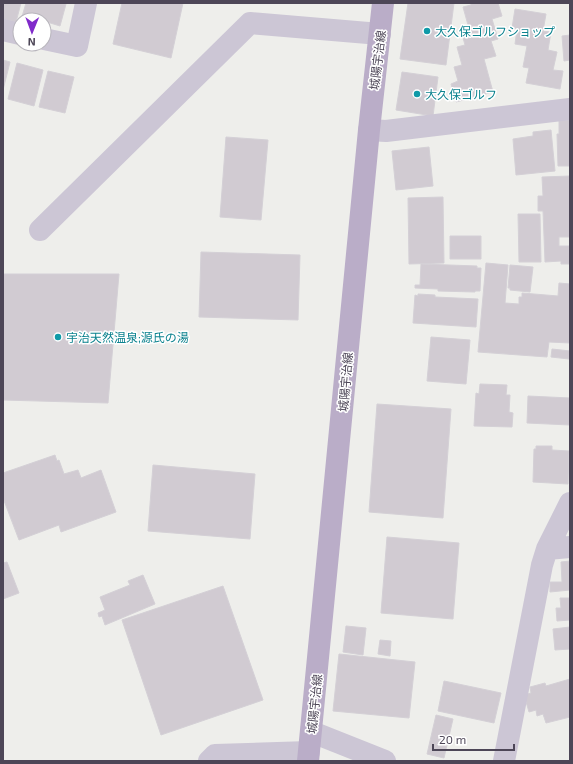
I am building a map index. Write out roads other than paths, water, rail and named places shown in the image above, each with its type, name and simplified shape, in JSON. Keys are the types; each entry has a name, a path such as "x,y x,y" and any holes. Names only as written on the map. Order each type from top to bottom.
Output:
{"main road":[{"name":"城陽宇治線","path":"310,748 369,130 383,3"}],"street":[{"path":"52,41 77,46 86,3"},
{"path":"40,230 250,23 380,34"},
{"path":"369,130 386,131 570,109"},
{"path":"504,761 542,565 547,549 570,503"},
{"path":"547,549 570,546"},
{"path":"209,761 215,755 310,748 385,761"}],"place":[{"name":"大久保ゴルフショップ","path":"427,31"},
{"name":"大久保ゴルフ","path":"417,94"},
{"name":"宇治天然温泉;源氏の湯","path":"58,337"}]}
